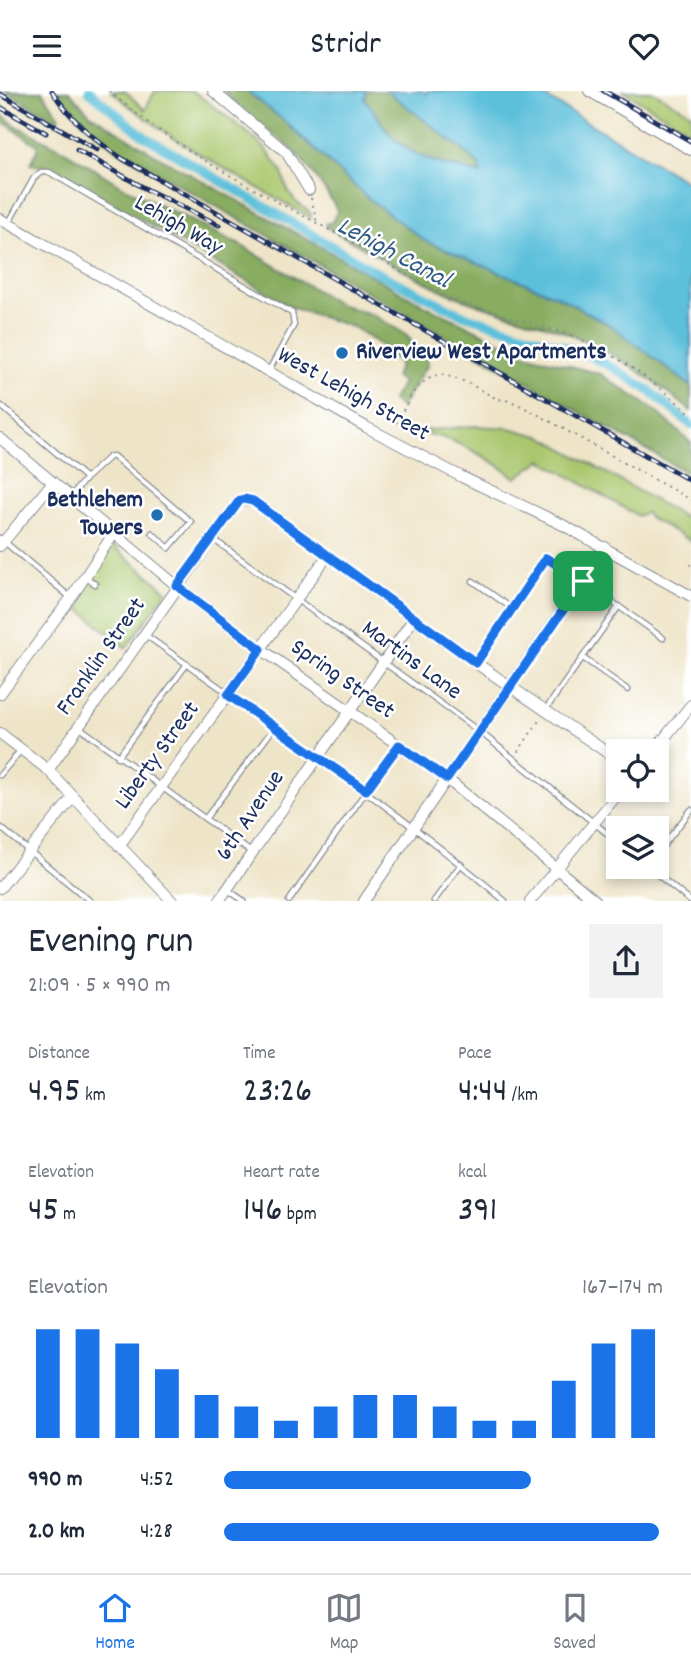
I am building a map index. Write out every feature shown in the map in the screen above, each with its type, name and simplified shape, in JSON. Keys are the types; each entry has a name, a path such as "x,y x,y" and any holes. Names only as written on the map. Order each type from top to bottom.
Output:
{"street":[{"path":"213,91 286,152 309,190"},
{"path":"589,91 691,150"},
{"name":"West Lehigh Street","path":"4,222 400,445 606,547 691,596"},
{"name":"Spring Street","path":"0,438 177,586 261,649 447,779 596,901"},
{"path":"1,542 53,482"},
{"name":"Franklin Street","path":"48,770 240,500 253,501 328,555"},
{"path":"0,694 71,598 114,533"},
{"path":"364,901 606,547"},
{"path":"328,555 476,663 606,752"},
{"name":"Liberty Street","path":"119,846 328,555"},
{"name":"6th Avenue","path":"219,901 414,618"},
{"path":"664,739 691,705"},
{"path":"0,733 48,770 170,900"},
{"path":"0,888 74,797"},
{"path":"530,901 612,802"}],"lane":[{"name":"Lehigh Way","path":"4,222 36,175 49,172 292,313 293,325 268,373"},
{"path":"0,405 86,478"},
{"path":"71,497 86,478 113,456 191,521 169,548 152,533"},
{"name":"Martins Lane","path":"212,539 480,731 606,832"},
{"path":"1,542 71,598"},
{"path":"476,663 543,560 550,558 663,638"},
{"path":"85,577 94,584"},
{"path":"473,581 513,609"},
{"path":"546,709 619,606"},
{"path":"144,634 274,728 366,790 505,901"},
{"path":"583,658 628,689"},
{"path":"118,757 187,664"},
{"path":"78,727 251,852"},
{"path":"205,819 274,728"},
{"path":"289,901 399,745"},
{"path":"0,775 22,750"},
{"path":"669,838 691,810"},
{"path":"0,827 90,901"},
{"path":"435,901 461,864"},
{"path":"663,879 690,901"},
{"path":"227,889 244,901"},
{"path":"80,901 84,896"}],"path":[{"path":"109,91 145,121 243,182 445,295 569,335 617,358 659,386 691,414"},
{"path":"309,190 317,223"},
{"path":"396,423 420,383 441,374 466,382 497,399 511,401 537,414 691,500"},
{"path":"514,758 546,709"}],"green space":[{"path":"4,91 42,91 60,117 55,119"},
{"path":"58,91 69,91 89,113 156,155 428,307 529,355 600,374 656,411 691,443 691,475 115,149 81,120"},
{"path":"111,91 125,91 145,110 155,91 193,91 263,146 281,170 288,191 296,202 310,212 311,218 183,143"},
{"path":"224,91 247,91 283,120 369,199 425,241 559,297 612,326 691,386 691,411 645,375 596,346 560,330 444,291 326,227 338,211 315,176 295,152 246,113"},
{"path":"366,91 387,91 468,154 479,165 482,174 430,160 396,141 364,100"},
{"path":"623,91 652,91 691,113 691,131"},
{"path":"0,114 122,186 242,246 339,304 373,315 405,334 427,359 427,367 401,408 392,400 403,382 395,377 400,364 389,351 355,328 291,307 54,169 31,164 39,146 0,120"},
{"path":"476,426 509,428 543,437 691,521 691,541 650,518 646,513 638,516 541,460 516,478 472,450 419,431"},
{"path":"112,545 167,591 126,648 73,603"}],"water":[{"path":"247,91 366,91 365,100 396,141 430,160 481,174 479,165 468,154 387,91 422,91 427,94 427,91 535,91 691,184 691,386 612,326 559,297 425,241 369,199 283,120"}],"waterway":[{"name":"Lehigh Canal","path":"89,91 144,136 378,273 463,315 577,350 612,367 647,389 691,425"}],"railway":[{"path":"52,91 84,129 123,159 691,481"},
{"path":"604,91 691,141"},
{"path":"0,94 97,150"},
{"path":"0,107 46,133"},
{"path":"77,150 148,190 219,225"}],"place":[{"name":"Riverview West Apartments","path":"342,353"},
{"name":"Bethlehem Towers","path":"157,515"}],"route":[{"path":"244,499 253,501 476,663 543,560 550,558 583,581 447,779 399,745 366,790 228,695 261,649 177,586 240,500 244,499"}]}
